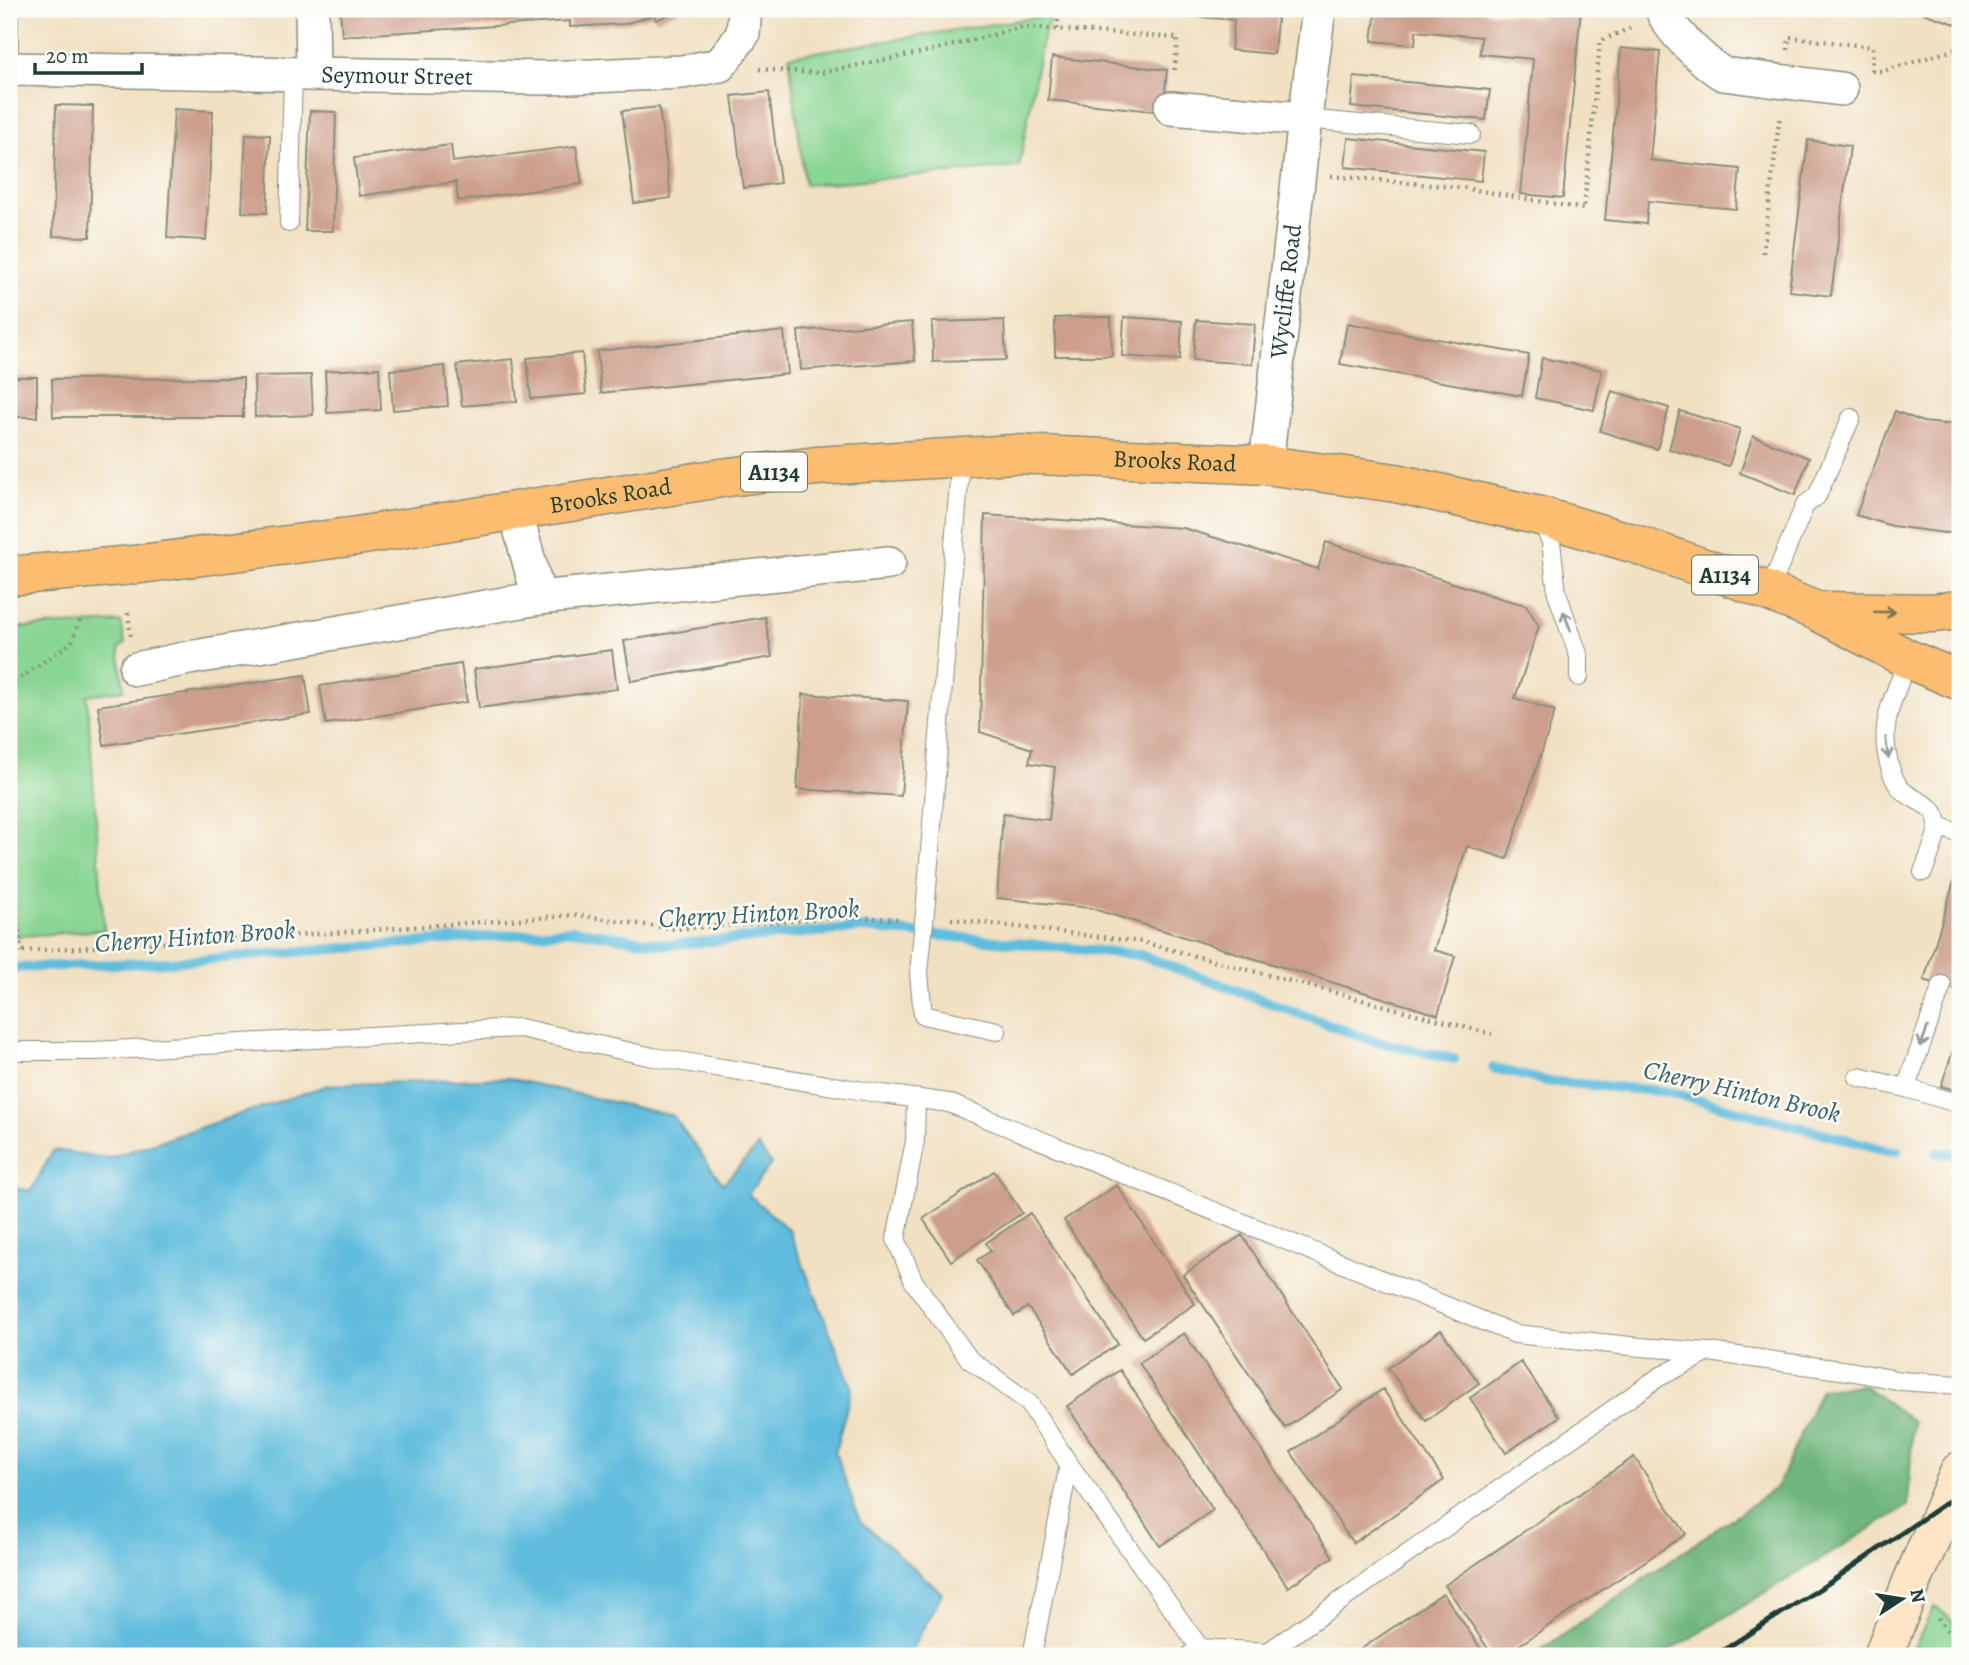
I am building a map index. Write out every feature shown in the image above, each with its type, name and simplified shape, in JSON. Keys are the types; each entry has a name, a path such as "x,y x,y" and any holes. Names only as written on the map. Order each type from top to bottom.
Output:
{"main road":[{"name":"Brooks Road","path":"9,576 133,565 357,536 707,480 802,468 1016,454 1266,465 1396,482 1540,516 1632,543 1769,591 1817,611 1908,659 1960,681"},
{"name":"Brooks Road","path":"1817,611 1931,613 1960,610"}],"street":[{"path":"303,74 312,9"},
{"path":"720,65 743,34 745,9"},
{"name":"Wycliffe Road","path":"1266,465 1320,9"},
{"path":"1662,11 1672,27 1710,66 1723,74 1841,89"},
{"name":"Seymour Street","path":"9,67 548,78 682,72 720,65"},
{"path":"1171,108 1305,118"},
{"name":"Brooks Road","path":"515,510 539,598"},
{"path":"136,669 539,598 888,564"},
{"path":"1883,1656 1960,1471"}],"lane":[{"path":"9,9 9,67"},
{"path":"289,223 303,74"},
{"path":"1305,118 1471,134"},
{"path":"1769,591 1805,505 1817,496 1851,418"},
{"path":"961,456 919,973 923,1015 997,1031"},
{"path":"1540,516 1551,542 1561,606 1579,657 1579,677"},
{"path":"1908,659 1887,712 1884,745 1891,772 1901,789 1934,812 1938,826 1923,872"},
{"path":"1938,826 1960,834"},
{"path":"1906,1088 1942,985"},
{"path":"9,1051 94,1051 520,1028 653,1057 950,1103 1515,1334 1709,1352 1901,1381 1960,1385"},
{"path":"1858,1077 1960,1104"},
{"path":"916,1098 915,1142 896,1239 914,1282 969,1359 1028,1402 1194,1652 1268,1652 1659,1377 1709,1352"},
{"path":"1032,1656 1069,1464"}],"path":[{"path":"1057,29 1059,9"},
{"path":"1300,173 1465,188 1584,209 1600,41 1662,11"},
{"path":"720,65 819,74 934,50 1023,27 1178,38 1171,108"},
{"path":"1841,89 1870,92 1872,71 1883,71 1960,48"},
{"path":"9,686 72,642 80,619"},
{"path":"9,890 17,907 21,952"},
{"path":"9,952 576,915 675,929 847,917 924,920 1142,942 1492,1034"}],"green space":[{"path":"1051,15 1041,45 1019,167 805,185 789,56"},
{"path":"121,622 125,644 119,649 124,690 87,695 104,930 9,937 9,628"},
{"path":"1863,1385 1913,1421 1908,1506 1661,1656 1532,1656 1777,1487 1821,1389"},
{"path":"1934,1607 1948,1616 1956,1627 1960,1656 1910,1656"}],"water":[{"path":"508,1078 673,1116 723,1184 758,1146 771,1164 748,1194 789,1230 852,1387 835,1452 860,1521 942,1593 908,1656 9,1656 9,1187 31,1191 53,1150 109,1158 328,1085"}],"building":[{"path":"340,9 683,9 656,20 654,15 624,24 570,27 570,21 342,36"},
{"path":"1139,9 1278,9 1274,54 1231,50 1234,20"},
{"path":"1376,9 1484,9 1483,12 1538,17 1538,9 1581,9 1563,198 1521,194 1533,59 1480,54 1481,37 1416,31 1415,45 1372,41"},
{"path":"1924,9 1960,9 1958,25 1923,13"},
{"path":"1621,48 1660,52 1650,160 1740,169 1736,209 1648,201 1646,224 1605,220"},
{"path":"1052,57 1167,70 1163,112 1048,100"},
{"path":"1354,77 1490,90 1486,120 1351,107"},
{"path":"769,92 780,183 743,188 732,96"},
{"path":"56,105 93,106 90,237 53,236"},
{"path":"659,107 671,198 634,203 622,111"},
{"path":"174,109 213,111 206,240 167,238"},
{"path":"310,111 336,112 333,231 305,231"},
{"path":"246,134 270,135 267,213 242,212"},
{"path":"1348,138 1484,152 1481,181 1345,167"},
{"path":"1808,140 1850,146 1831,296 1789,291"},
{"path":"451,145 453,162 576,146 582,184 458,201 456,182 359,196 354,158"},
{"path":"1111,317 1112,356 1055,356 1055,318"},
{"path":"1124,317 1182,321 1180,360 1122,356"},
{"path":"1004,320 1006,360 933,362 932,322"},
{"path":"1196,320 1255,324 1252,364 1193,360"},
{"path":"912,322 915,361 801,370 798,331"},
{"path":"1347,323 1529,355 1522,396 1340,364"},
{"path":"784,331 788,374 601,393 597,351"},
{"path":"582,353 586,394 531,399 527,358"},
{"path":"1542,358 1602,370 1594,410 1535,398"},
{"path":"513,359 517,401 462,406 457,365"},
{"path":"445,366 448,406 393,410 390,370"},
{"path":"379,368 381,410 327,413 325,371"},
{"path":"311,375 313,415 255,417 254,376"},
{"path":"9,377 37,377 37,417 9,417"},
{"path":"243,378 243,417 53,417 52,379"},
{"path":"1612,391 1669,408 1657,449 1600,431"},
{"path":"1680,411 1740,429 1729,466 1669,449"},
{"path":"1895,411 1923,422 1960,422 1960,532 1945,533 1892,526 1856,515"},
{"path":"1753,436 1809,458 1795,495 1740,473"},
{"path":"985,515 1183,528 1318,569 1326,542 1526,605 1539,626 1515,698 1555,711 1507,859 1467,846 1434,950 1455,956 1438,1015 1090,908 997,898 1003,814 1049,820 1055,767 1029,763 1032,749 980,732"},
{"path":"765,617 772,657 631,681 624,641"},
{"path":"612,650 617,689 479,708 474,669"},
{"path":"461,664 467,702 326,724 320,686"},
{"path":"305,675 311,714 104,745 98,706"},
{"path":"803,694 908,701 901,796 797,789"},
{"path":"1955,878 1960,880 1960,991 1924,980"},
{"path":"1960,1030 1960,1092 1941,1086"},
{"path":"994,1171 1022,1213 951,1261 923,1219"},
{"path":"1117,1185 1195,1304 1143,1338 1064,1220"},
{"path":"1030,1213 1118,1344 1073,1374 1028,1307 1014,1316 977,1260 991,1251 986,1243"},
{"path":"1242,1235 1343,1389 1285,1428 1183,1275"},
{"path":"1441,1330 1479,1383 1426,1421 1388,1368"},
{"path":"1184,1333 1333,1557 1288,1587 1139,1363"},
{"path":"1521,1362 1559,1417 1506,1453 1470,1398"},
{"path":"1120,1370 1213,1510 1160,1546 1067,1406"},
{"path":"1383,1389 1444,1480 1353,1543 1291,1452"},
{"path":"1634,1457 1686,1534 1503,1656 1493,1656 1445,1585"},
{"path":"1443,1593 1483,1652 1477,1656 1365,1656 1360,1650"}],"waterway":[{"name":"Cherry Hinton Brook","path":"9,968 170,962 573,930 668,945 862,928 1140,955 1371,1040 1454,1059"},
{"name":"Cherry Hinton Brook","path":"1493,1068 1545,1081 1668,1092 1897,1151"},
{"name":"Cherry Hinton Brook","path":"1937,1153 1960,1154"}],"railway":[{"path":"1714,1656 1832,1581 1960,1493"}]}
